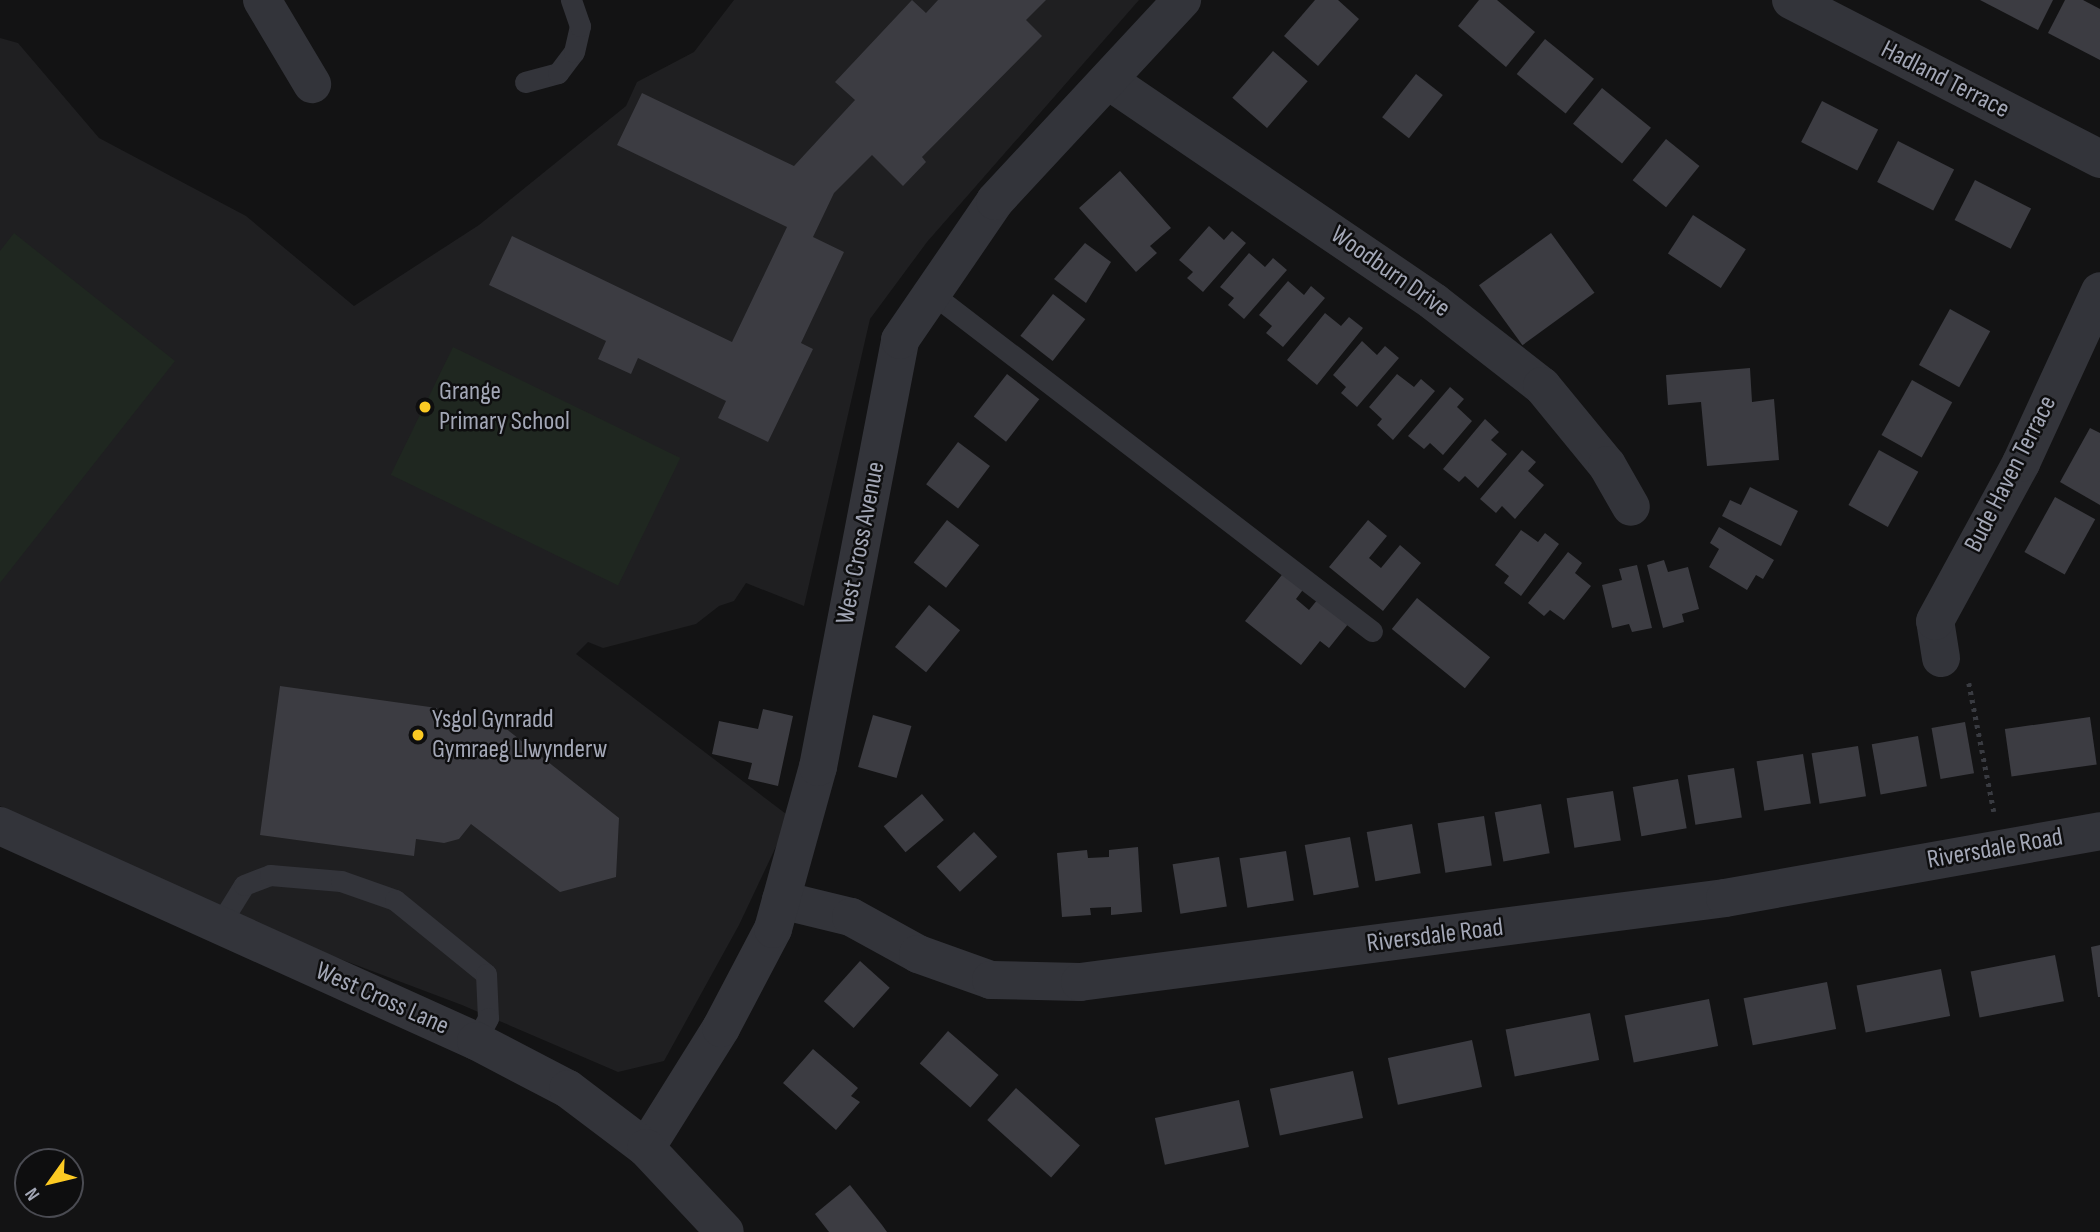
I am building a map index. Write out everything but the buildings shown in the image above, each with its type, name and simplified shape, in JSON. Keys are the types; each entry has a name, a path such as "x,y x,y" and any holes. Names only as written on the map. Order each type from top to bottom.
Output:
{"street":[{"path":"262,0 312,85"},
{"name":"West Cross Avenue","path":"646,1148 721,1028 774,929 818,767 900,340 930,292 995,201 1182,0"},
{"name":"Hadland Terrace","path":"1797,2 2100,159"},
{"name":"Woodburn Drive","path":"1109,81 1434,302 1542,386 1607,465 1631,507"},
{"name":"Bude Haven Terrace","path":"1941,658 1935,621 2021,463 2100,291"},
{"name":"West Cross Lane","path":"0,826 218,927 476,1041 568,1089 646,1148 725,1232"},
{"name":"Riversdale Road","path":"781,900 851,917 918,954 991,979 1080,982 1725,898 2100,831"}],"lane":[{"path":"525,82 558,73 574,52 580,26 571,0"},
{"path":"930,292 1372,631"},
{"path":"218,927 244,885 270,875 341,881 396,900 486,974 488,1018 476,1041"}],"path":[{"path":"1941,658 1964,653 2000,847"}],"shaded area":[{"name":"Grange Primary School","path":"734,0 1139,0 927,242 870,319 804,606 746,583 734,601 719,606 696,624 603,648 588,642 576,654 790,817 739,925 664,1061 618,1072 462,1005 197,905 42,834 0,806 0,38 18,43 99,138 246,216 354,306 479,225 626,106 637,82 694,52"},
{"path":"14,233 175,361 0,583 0,251"},
{"path":"453,347 680,458 618,586 391,475"}],"place":[{"name":"Grange Primary School","path":"425,407"},
{"name":"Ysgol Gynradd Gymraeg Llwynderw","path":"418,735"}]}
